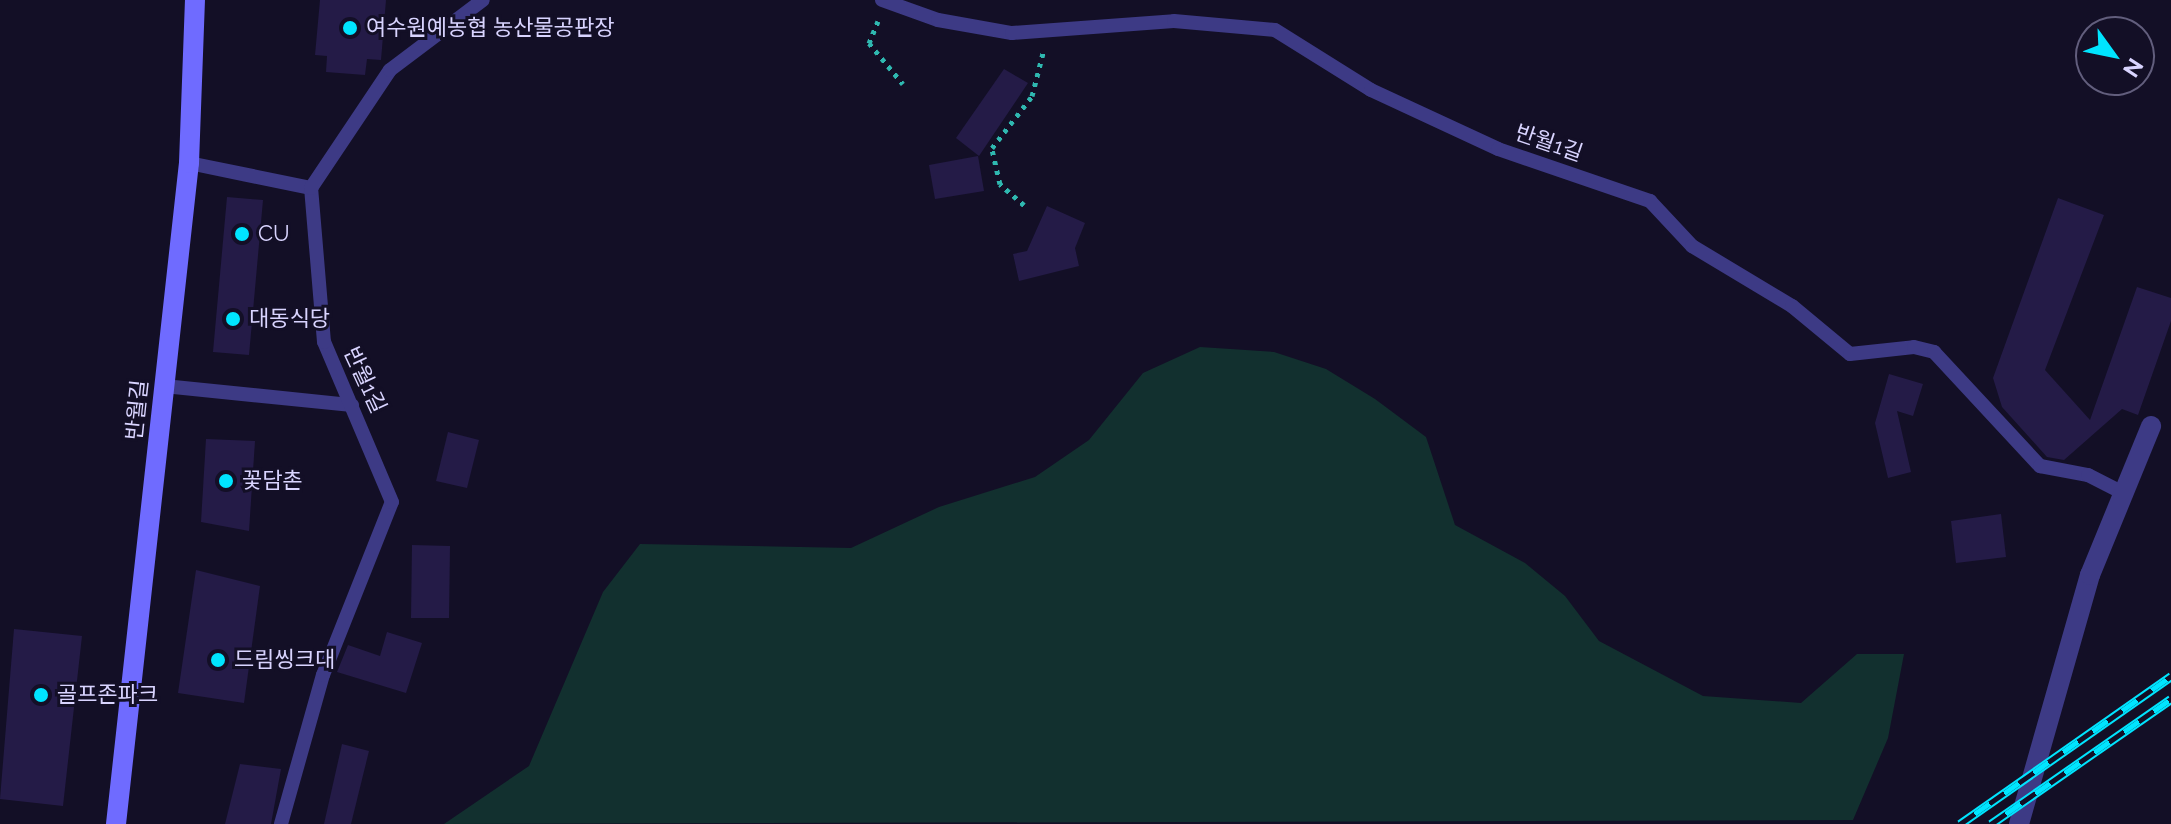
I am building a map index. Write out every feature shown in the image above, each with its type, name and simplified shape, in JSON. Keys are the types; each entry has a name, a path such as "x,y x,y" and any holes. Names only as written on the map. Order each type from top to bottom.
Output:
{"street":[{"name":"반월길","path":"116,824 189,163 195,0"},
{"path":"2019,824 2090,575 2151,426"}],"lane":[{"path":"189,163 311,188 390,70 483,0"},
{"name":"반월1길","path":"886,2 978,29 1044,32 1197,21 1285,34 1363,85 1484,143 1650,201 1692,246 1792,306 1850,354 1914,347 1934,352 2040,466 2088,475 2123,493"},
{"name":"반월1길","path":"281,824 323,675 392,502 324,342 311,188"},
{"path":"164,386 352,405"}],"path":[{"path":"886,2 869,43 903,84"},
{"path":"1024,205 1000,184 992,148 1038,85 1044,32"}],"green space":[{"path":"1200,347 1274,352 1326,369 1375,399 1426,437 1455,525 1525,563 1565,596 1599,641 1703,696 1801,703 1857,654 1904,654 1888,738 1853,820 444,824 529,766 603,592 640,544 851,548 939,507 1035,477 1089,440 1143,373"}],"building":[{"name":"여수원예농협 농산물공판장","path":"320,0 386,0 381,60 367,59 365,75 326,72 327,56 315,55"},
{"path":"1004,69 1028,83 979,156 956,138"},
{"path":"978,156 984,191 935,199 929,165"},
{"path":"227,197 263,200 249,355 213,352"},
{"path":"2058,198 2104,215 2045,370 2090,420 2137,287 2171,298 2171,321 2138,415 2122,409 2064,460 2047,457 2002,407 1993,378"},
{"path":"1047,206 1085,223 1075,248 1079,266 1019,281 1013,254 1027,251"},
{"path":"1889,374 1923,384 1913,416 1897,411 1911,472 1888,478 1875,423"},
{"path":"448,432 479,440 467,488 436,481"},
{"path":"206,439 255,441 249,531 201,522"},
{"path":"2001,514 2006,557 1956,563 1951,521"},
{"path":"412,545 450,546 449,618 411,618"},
{"path":"196,570 260,586 244,703 178,693"},
{"name":"골프존파크","path":"14,629 82,636 63,806 0,799"},
{"path":"387,632 422,643 406,693 337,672 348,645 380,656"},
{"path":"342,744 369,751 351,824 324,824"},
{"path":"240,764 281,769 271,824 225,824"}],"railway":[{"path":"1960,824 2171,676"},
{"path":"1991,824 2171,699"}],"place":[{"name":"여수원예농협 농산물공판장","path":"350,28"},
{"name":"CU","path":"242,234"},
{"name":"대동식당","path":"233,319"},
{"name":"꽃담촌","path":"226,481"},
{"name":"드림씽크대","path":"218,660"},
{"name":"골프존파크","path":"41,695"}]}
